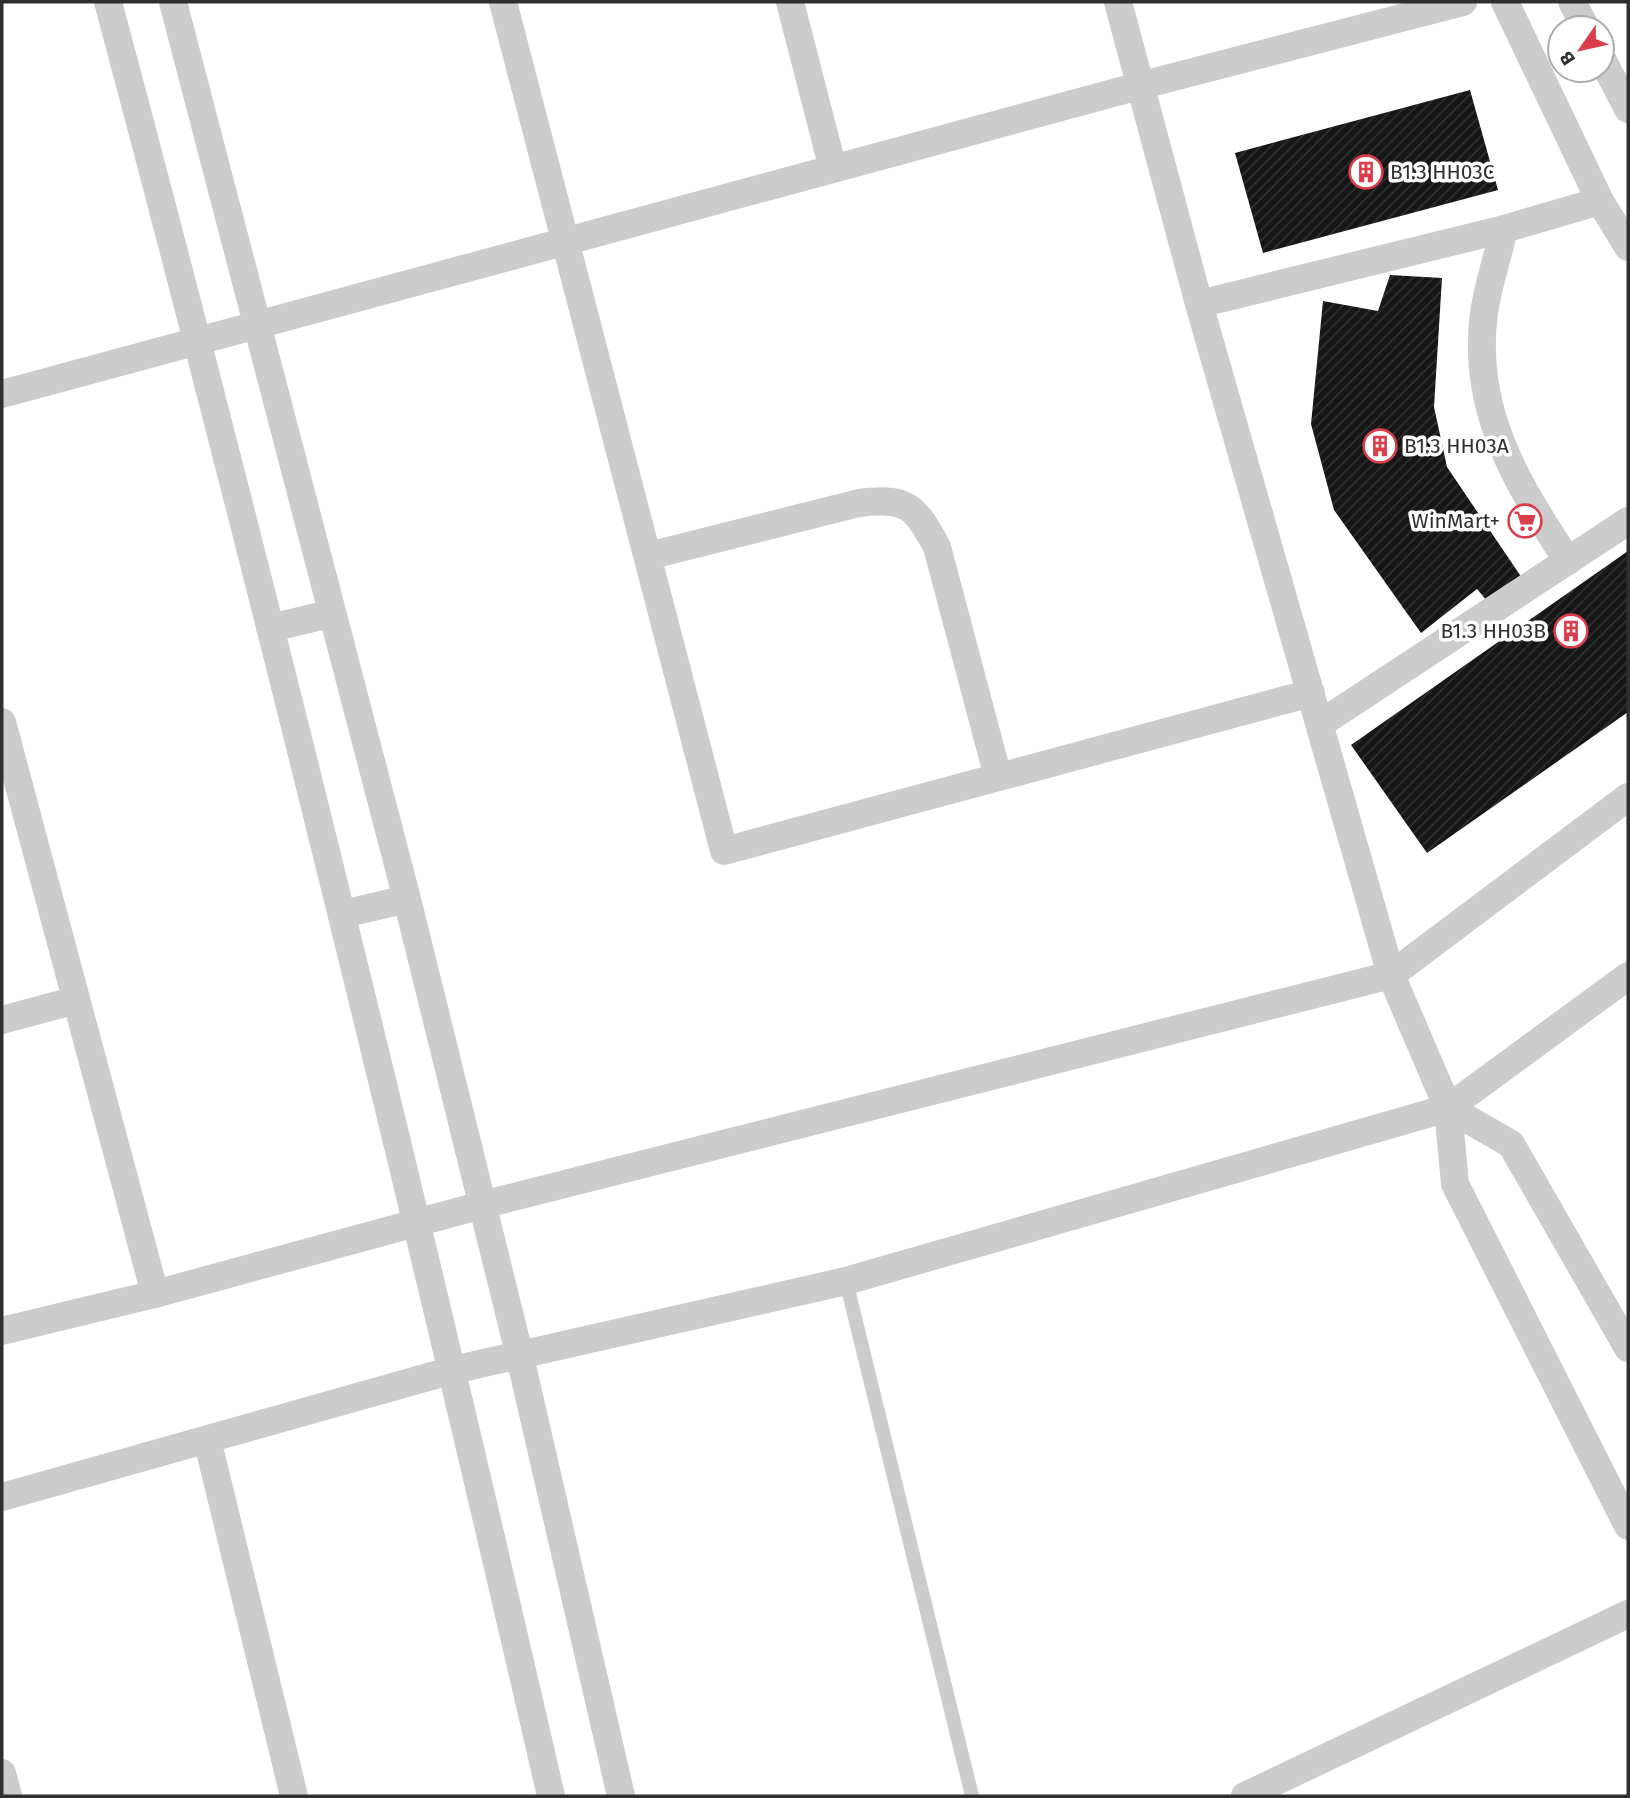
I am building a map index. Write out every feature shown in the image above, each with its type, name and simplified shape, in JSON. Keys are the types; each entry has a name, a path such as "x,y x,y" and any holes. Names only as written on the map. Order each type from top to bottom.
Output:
{"street":[{"path":"108,2 198,341 343,914 453,1370 551,1796"},
{"path":"173,2 330,614 407,899 520,1357 621,1796"},
{"path":"503,2 724,850 1311,693"},
{"path":"790,2 833,169"},
{"path":"1118,2 1199,304 1391,975 1448,1108 1455,1184 1618,1480 1628,1526"},
{"path":"2,394 1139,86 1462,2"},
{"path":"1505,2 1600,201 1628,247"},
{"path":"1615,84 1628,109"},
{"path":"1199,304 1504,229 1600,201"},
{"path":"1504,229 1484,313 1484,383 1500,444 1524,494 1568,562"},
{"path":"648,556 859,503 891,499 919,515 937,547 998,777"},
{"path":"1320,724 1628,520"},
{"path":"270,628 330,614"},
{"path":"2,722 155,1294"},
{"path":"2,1331 155,1294 482,1206 1391,975 1628,797"},
{"path":"343,914 407,899"},
{"path":"2,1497 453,1370 520,1357 846,1281 1448,1108 1628,976"},
{"path":"2,1020 76,1000"},
{"path":"1448,1108 1511,1144 1628,1348"},
{"path":"207,1439 294,1796"},
{"path":"1245,1796 1628,1614"},
{"path":"2,1773 8,1796"}],"lane":[{"path":"846,1281 972,1796"}],"building":[{"name":"B1.3 HH03C","path":"1470,90 1498,190 1263,253 1235,153"},
{"name":"B1.3 HH03A","path":"1390,275 1442,278 1434,407 1447,467 1522,578 1488,602 1477,589 1421,633 1334,510 1311,424 1323,301 1378,311"},
{"name":"B1.3 HH03B","path":"1628,551 1628,712 1427,853 1351,745"}],"place":[{"name":"B1.3 HH03C","path":"1366,172"},
{"name":"B1.3 HH03A","path":"1380,446"},
{"name":"WinMart+","path":"1525,521"},
{"name":"B1.3 HH03B","path":"1571,631"}]}
